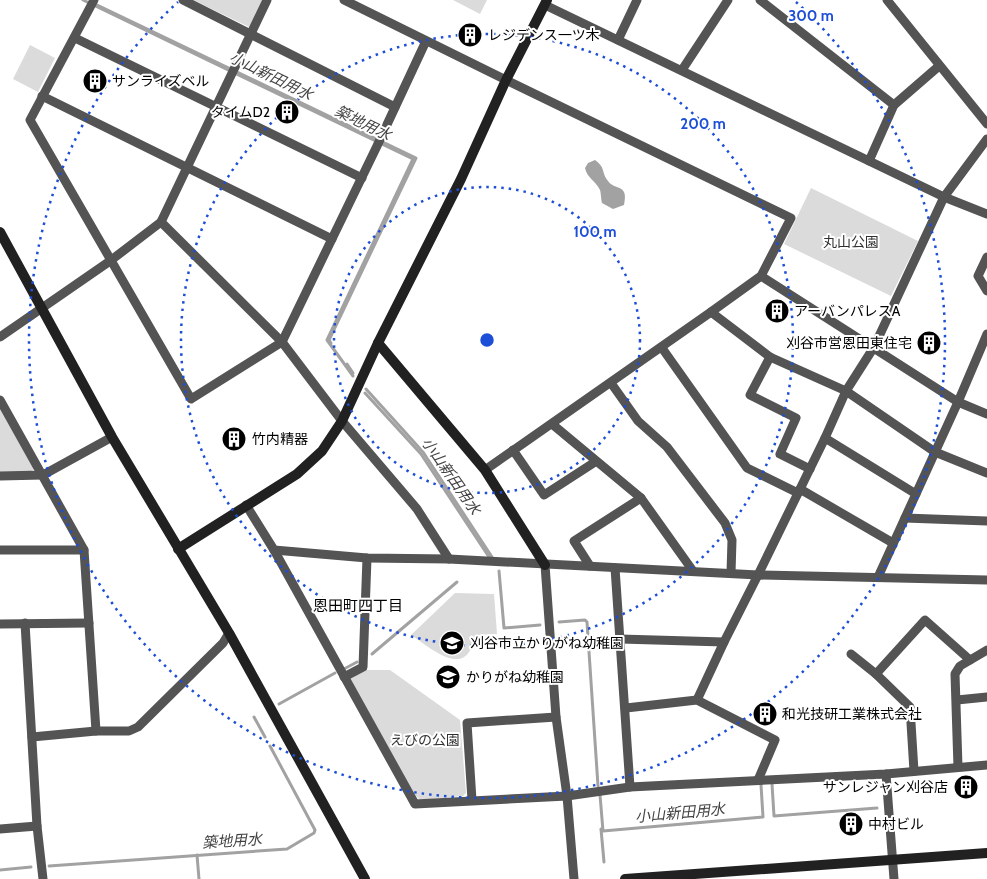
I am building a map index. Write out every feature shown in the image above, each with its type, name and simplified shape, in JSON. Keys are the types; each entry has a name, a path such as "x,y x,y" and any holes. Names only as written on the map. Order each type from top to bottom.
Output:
{"street":[{"path":"183,0 395,106"},
{"path":"0,337 110,261 161,222 267,0"},
{"path":"344,0 791,218 761,276 662,348 485,470"},
{"path":"618,40 637,0"},
{"path":"682,70 728,0"},
{"path":"760,0 894,105"},
{"path":"887,0 987,124"},
{"path":"92,3 30,120 191,399 282,342 426,41"},
{"path":"178,549 297,474 322,451 342,421 378,343 461,180 506,80 546,3 868,161 944,197 987,214"},
{"path":"75,38 362,178"},
{"path":"868,161 894,105 939,66"},
{"path":"42,96 332,239"},
{"path":"697,700 846,391 874,347 944,197 987,139"},
{"path":"161,222 282,342 342,421 418,509 449,559"},
{"path":"0,232 112,437 229,634 365,879"},
{"path":"987,257 978,276 987,291"},
{"path":"761,276 958,402 987,414"},
{"path":"711,312 770,357 846,391 936,452 987,473"},
{"path":"878,577 936,452 987,334"},
{"path":"378,343 485,470 545,565 556,717 567,796 574,879"},
{"path":"662,348 747,468 799,491 893,543"},
{"path":"770,357 750,395 796,418 780,454 810,469"},
{"path":"611,383 638,421 667,447 725,523 732,540 731,573"},
{"path":"0,400 84,550 96,731"},
{"path":"552,424 595,462 641,498 693,571"},
{"path":"0,476 43,476 112,437"},
{"path":"825,438 916,494"},
{"path":"514,450 544,495 595,462"},
{"path":"590,566 574,541 641,498"},
{"path":"246,505 274,550 415,804 567,796 630,787 886,774 958,766 987,765"},
{"path":"905,518 987,521"},
{"path":"0,550 84,550"},
{"path":"274,550 367,558 449,559 758,575 987,580"},
{"path":"344,676 363,667 367,558"},
{"path":"615,568 630,787"},
{"path":"876,674 925,620 970,660"},
{"path":"25,623 37,826 43,879"},
{"path":"0,624 89,623"},
{"path":"32,737 96,731 129,731 138,727 223,643 229,634"},
{"path":"620,639 724,642"},
{"path":"958,766 956,674 960,666 987,650"},
{"path":"851,654 876,674 910,706 914,771"},
{"path":"957,700 987,697"},
{"path":"626,708 697,700 775,740 758,780"},
{"path":"472,800 467,723 556,717"},
{"path":"886,774 894,879"},
{"path":"0,829 37,826"},
{"path":"625,879 987,853"}],"green space":[{"path":"193,0 262,0 249,27"},
{"path":"453,0 487,0 480,14"},
{"path":"30,45 55,58 38,92 13,79"},
{"name":"丸山公園","path":"811,188 918,241 891,296 784,244"},
{"path":"0,410 34,469 30,472 0,472"},
{"path":"455,593 494,594 497,634 475,635 471,649 465,657 457,659 439,654 411,635"},
{"name":"えびの公園","path":"365,670 390,670 460,720 466,793 463,796 420,800 415,795 350,679"}],"shaded area":[{"path":"595,160 601,165 608,181 625,193 624,205 613,209 602,203 600,190 585,168 588,163"}],"waterway":[{"name":"築地用水","path":"83,0 413,159 327,340 353,376"},
{"name":"築地用水","path":"95,4 416,158 329,340 331,343"},
{"name":"築地用水","path":"347,364 353,373"},
{"name":"築地用水","path":"366,389 423,452 492,557"},
{"name":"築地用水","path":"365,393 421,454 489,557"},
{"name":"小山新田用水","path":"499,571 504,628 540,625"},
{"name":"築地用水","path":"372,654 457,582"},
{"name":"小山新田用水","path":"559,622 585,620 587,622 598,786"},
{"name":"築地用水","path":"344,669 357,662"},
{"name":"築地用水","path":"279,704 335,673"},
{"name":"築地用水","path":"254,717 265,737"},
{"name":"築地用水","path":"49,866 287,849 314,833 315,830 270,746"},
{"name":"小山新田用水","path":"772,784 774,816 877,808"},
{"name":"小山新田用水","path":"600,795 603,831 763,817 761,785"},
{"name":"築地用水","path":"601,829 604,862"},
{"path":"197,855 199,879"},
{"name":"築地用水","path":"0,870 31,867"}],"place":[{"name":"レジデンス一ツ木","path":"470,35"},
{"name":"サンライズベル","path":"95,81"},
{"name":"タイムD2","path":"287,112"},
{"name":"アーバンパレスA","path":"777,311"},
{"name":"刈谷市営恩田東住宅","path":"929,343"},
{"name":"竹内精器","path":"234,439"},
{"name":"刈谷市立かりがね幼稚園","path":"452,643"},
{"name":"かりがね幼稚園","path":"448,677"},
{"name":"和光技研工業株式会社","path":"765,714"},
{"name":"サンレジャン刈谷店","path":"966,787"},
{"name":"中村ビル","path":"851,824"}],"district":[{"name":"恩田町四丁目","path":"358,606"}]}
